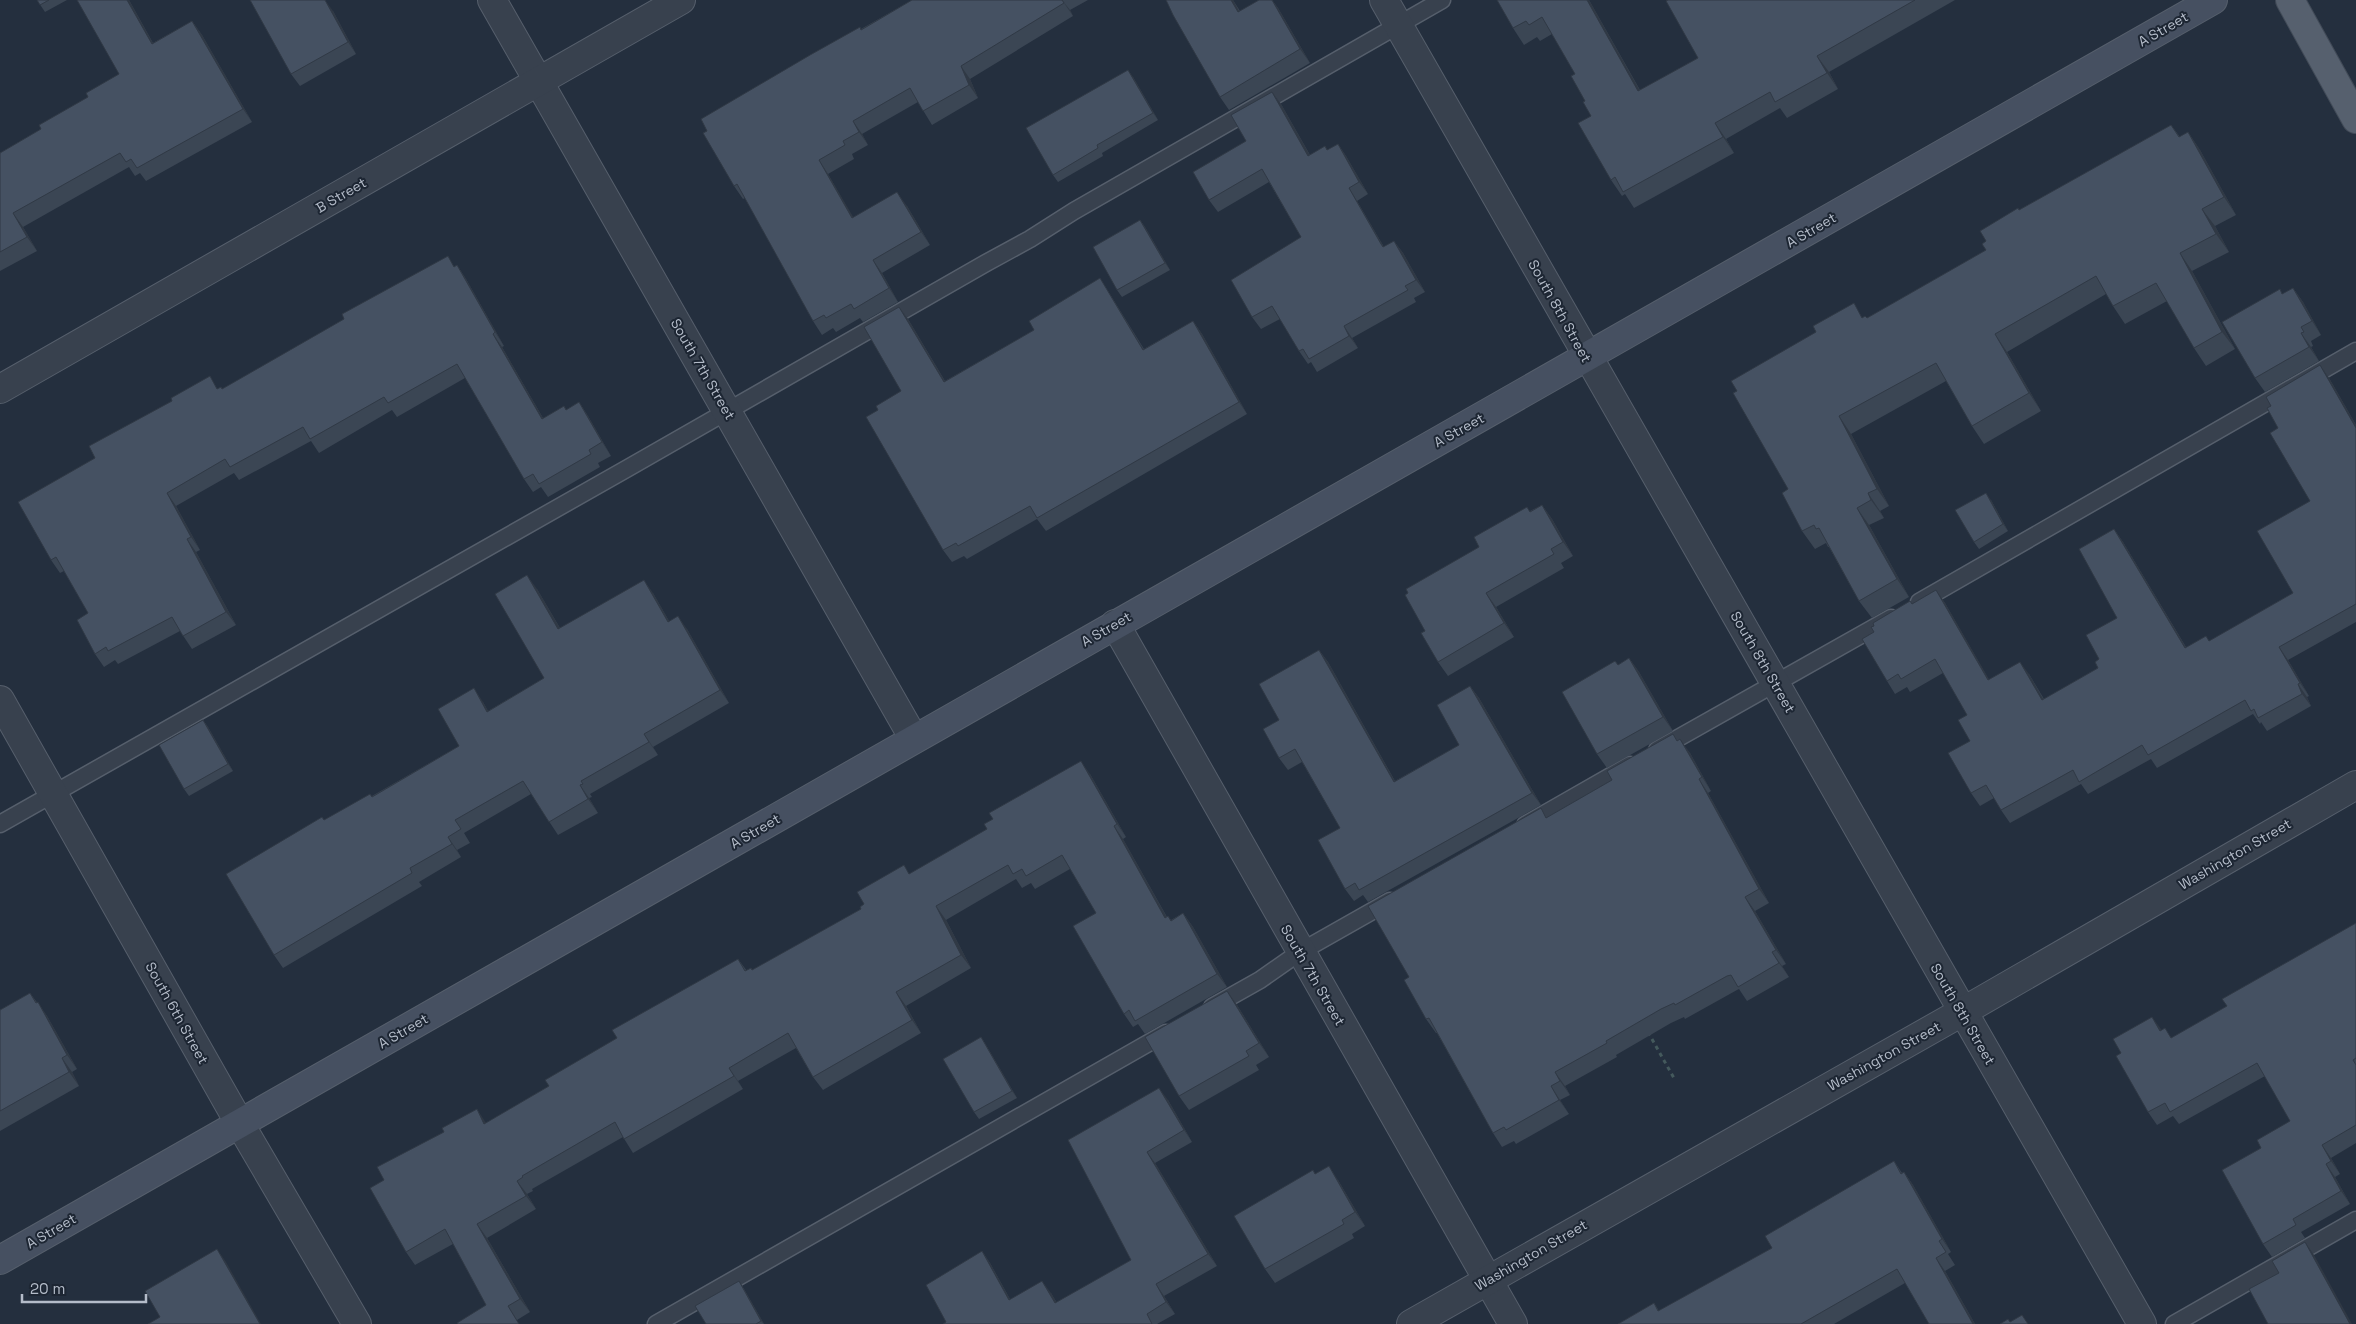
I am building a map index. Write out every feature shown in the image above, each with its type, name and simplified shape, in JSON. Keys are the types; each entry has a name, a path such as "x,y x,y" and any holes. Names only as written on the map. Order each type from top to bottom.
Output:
{"main road":[{"name":"A Street","path":"0,1260 2213,0"},
{"path":"2290,0 2356,119"}],"street":[{"name":"South 7th Street","path":"492,0 914,739"},
{"name":"B Street","path":"0,389 681,0"},
{"name":"South 8th Street","path":"1384,0 1587,358 2142,1324"},
{"name":"South 7th Street","path":"1115,624 1513,1324"},
{"name":"South 6th Street","path":"0,700 240,1124 357,1324"},
{"name":"Washington Street","path":"1411,1324 1962,1012 2356,785"}],"lane":[{"path":"0,824 628,468 986,262 1016,248 1074,211 1442,0"},
{"path":"1512,832 2356,351"},
{"path":"1199,1014 1260,980 1300,952 1403,894"},
{"path":"656,1324 1182,1024"},
{"path":"2174,1324 2356,1220"}],"path":[{"path":"1644,1025 1675,1080"}],"building":[{"path":"37,0 49,0 40,5"},
{"path":"77,0 127,0 152,44 192,21 243,109 137,168 131,159 126,162 120,153 13,213 27,237 0,252 0,153 41,129 39,125 88,97 86,93 119,74"},
{"path":"250,0 325,0 348,42 291,74"},
{"path":"912,0 1062,0 1064,3 961,66 969,85 923,111 910,88 853,121 859,132 843,141 845,145 819,160 852,218 897,192 921,232 873,260 889,288 854,309 851,304 826,318 824,315 813,321 737,184 734,186 703,133 707,131 701,119 810,55 860,27 861,30"},
{"path":"1166,0 1231,0 1238,12 1259,0 1272,0 1300,49 1220,97"},
{"path":"1497,0 1587,0 1638,91 1698,58 1666,1 1668,0 1915,0 1817,56 1827,73 1775,102 1770,92 1715,123 1723,137 1623,192 1615,177 1611,180 1578,123 1591,116 1571,76 1575,74 1542,17 1529,25 1526,21 1513,28"},
{"path":"1128,70 1153,113 1097,145 1098,148 1053,175 1026,128"},
{"path":"1272,92 1308,156 1325,146 1327,150 1338,144 1359,182 1349,188 1381,244 1383,247 1394,241 1416,280 1405,286 1408,290 1344,326 1349,336 1309,359 1303,349 1299,351 1272,306 1252,317 1231,280 1301,237 1262,169 1209,200 1193,172 1246,141 1231,115"},
{"path":"2171,125 2179,137 2188,132 2224,197 2202,209 2216,234 2180,253 2222,332 2194,348 2156,283 2113,306 2096,276 1995,334 2029,393 1972,426 1936,363 1839,416 1877,489 1868,493 1871,500 1857,508 1897,579 1859,601 1819,528 1816,529 1814,525 1802,531 1782,493 1788,489 1733,393 1737,391 1731,381 1816,332 1813,326 1854,303 1862,318 1865,316 1867,318 1986,250 1982,244 1986,241 1980,231 2018,208 2019,210"},
{"path":"1140,220 1165,263 1117,290 1093,247"},
{"path":"448,256 454,267 457,265 495,332 493,334 542,419 564,406 566,410 579,402 602,442 589,450 591,454 539,484 533,474 524,479 457,364 388,403 384,397 310,439 303,427 230,467 225,459 167,493 191,537 187,539 226,612 183,636 172,617 108,651 106,647 95,654 77,620 88,613 56,557 51,560 18,502 95,458 89,446 172,401 171,398 210,376 217,389 221,387 222,389 344,319 342,314"},
{"path":"1100,278 1143,350 1193,321 1239,402 1037,518 1030,506 958,546 956,543 943,550 866,417 878,410 876,406 901,391 864,327 899,307 944,382 1034,330 1029,321"},
{"path":"2293,288 2312,321 2301,327 2304,332 2301,333 2309,347 2255,378 2222,322 2280,289 2282,294"},
{"path":"2320,365 2356,428 2356,604 2279,647 2300,683 2298,684 2302,694 2258,718 2254,709 2251,711 2245,700 2148,755 2142,745 2079,782 2073,770 2001,810 1986,785 1971,793 1948,753 1970,741 1958,720 1967,715 1935,659 1901,679 1898,674 1887,681 1862,639 1874,632 1871,627 1874,626 1873,623 1910,601 1912,604 1936,590 1988,680 2020,662 2042,700 2098,668 2095,662 2099,659 2086,635 2117,618 2079,549 2114,529 2185,648 2206,636 2209,641 2293,593 2257,531 2310,501 2270,433 2278,428 2267,408 2271,406 2266,397"},
{"path":"1986,493 2003,524 1974,542 1955,510"},
{"path":"1542,505 1563,542 1551,549 1554,554 1486,593 1504,623 1438,662 1421,633 1425,631 1405,595 1408,593 1406,589 1479,547 1474,537 1527,507 1530,512"},
{"path":"527,575 558,629 644,580 668,622 678,616 720,690 644,734 649,742 581,781 583,784 580,785 588,799 549,822 523,781 455,820 461,829 448,837 452,844 410,868 412,873 274,955 226,874 322,817 324,820 370,794 372,797 459,746 438,709 474,688 487,712 544,678 495,594"},
{"path":"1319,650 1394,782 1459,745 1437,705 1470,686 1532,793 1359,890 1355,883 1345,889 1318,840 1340,828 1295,749 1279,758 1263,729 1279,720 1259,684"},
{"path":"1629,658 1663,717 1597,754 1562,692 1615,661 1618,665"},
{"path":"203,720 228,764 184,789 159,745"},
{"path":"1673,734 1677,741 1680,739 1702,777 1699,779 1759,889 1745,897 1776,950 1772,952 1779,963 1738,987 1731,975 1727,976 1675,1005 1674,1003 1661,1009 1606,1041 1607,1043 1555,1072 1560,1081 1551,1086 1559,1100 1506,1130 1504,1127 1493,1133 1429,1018 1426,1019 1404,980 1409,977 1368,906 1541,808 1546,818 1612,780 1607,771"},
{"path":"1081,761 1117,824 1114,826 1165,918 1168,916 1171,921 1183,913 1217,974 1135,1021 1129,1010 1124,1014 1073,926 1096,913 1062,855 1026,876 1022,869 1013,874 1008,865 936,906 961,955 896,992 912,1020 813,1077 788,1033 729,1068 734,1076 624,1139 615,1122 522,1176 517,1181 526,1196 477,1224 520,1299 508,1306 519,1324 457,1323 486,1305 445,1229 406,1252 370,1188 384,1180 377,1167 444,1132 442,1128 477,1109 484,1124 549,1086 545,1080 617,1038 612,1030 738,959 745,971 751,968 752,970 861,909 860,907 864,904 857,892 904,865 909,874 987,829 984,824 993,819 989,813"},
{"path":"2356,923 2356,1058 2353,1060 2356,1065 2356,1125 2322,1145 2331,1161 2326,1164 2341,1191 2293,1219 2296,1225 2263,1244 2222,1170 2261,1148 2257,1140 2290,1121 2257,1063 2170,1112 2165,1103 2148,1112 2116,1056 2121,1053 2113,1039 2152,1017 2160,1031 2165,1028 2171,1038 2227,1006 2222,999"},
{"path":"1227,991 1259,1043 1246,1051 1249,1056 1179,1096 1145,1037"},
{"path":"30,993 36,1003 38,1002 67,1055 62,1058 69,1072 0,1111 0,1010"},
{"path":"981,1037 1012,1091 974,1112 943,1059"},
{"path":"1159,1088 1184,1130 1147,1152 1208,1254 1156,1284 1166,1302 1147,1314 1152,1324 943,1324 946,1322 926,1285 982,1251 1009,1300 1042,1281 1055,1303 1131,1260 1068,1140"},
{"path":"1894,1161 1901,1174 1904,1172 1942,1239 1939,1241 1946,1252 1936,1258 1973,1324 1929,1324 1897,1269 1801,1324 1618,1324 1654,1303 1658,1311 1772,1248 1765,1236"},
{"path":"1329,1166 1355,1212 1342,1220 1344,1224 1265,1269 1234,1216 1313,1170 1315,1174"},
{"path":"2305,1242 2350,1324 2268,1324 2249,1289 2279,1273 2272,1261"},
{"path":"217,1249 260,1324 148,1324 160,1317 145,1291"},
{"path":"739,1281 761,1321 756,1324 706,1324 695,1306"},
{"path":"2022,1315 2028,1324 2000,1324 2008,1319 2010,1322"}]}
